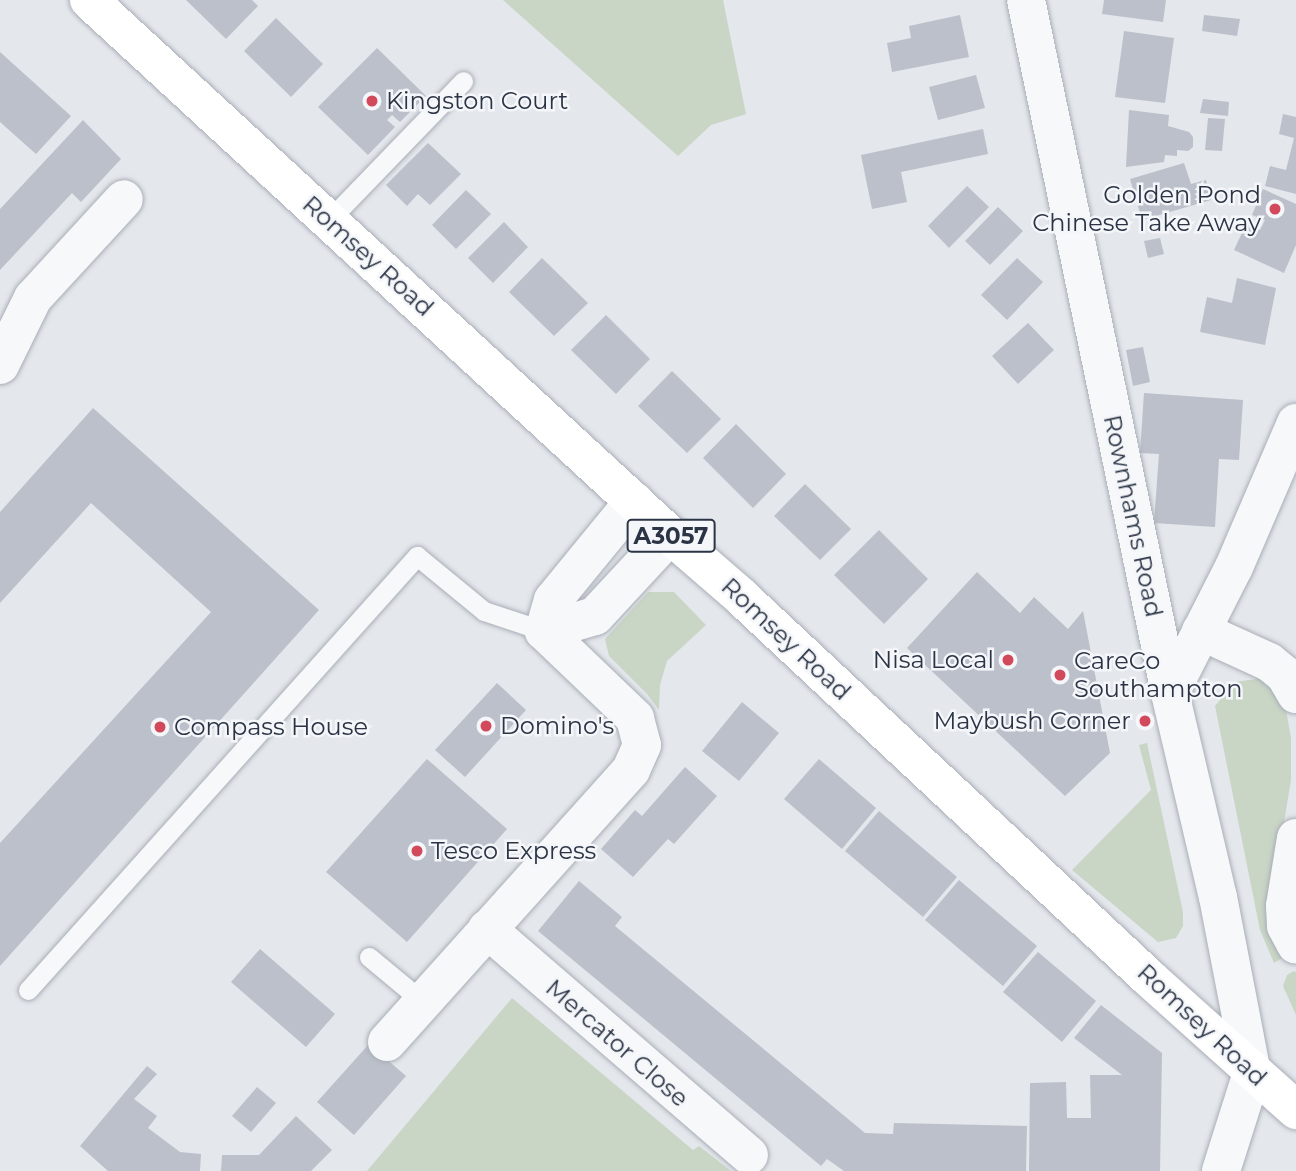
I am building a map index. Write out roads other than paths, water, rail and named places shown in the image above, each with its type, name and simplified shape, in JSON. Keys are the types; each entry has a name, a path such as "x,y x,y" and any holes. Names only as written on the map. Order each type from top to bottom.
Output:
{"main road":[{"name":"Romsey Road","path":"89,0 670,535 737,593 1252,1073 1296,1110"}],"street":[{"name":"Rownhams Road","path":"1026,0 1170,693 1218,897 1252,1073"},
{"path":"0,365 33,298 124,199"},
{"path":"1170,693 1234,567 1296,423"},
{"path":"544,631 553,600 634,501"},
{"path":"544,631 595,617 670,535"},
{"path":"387,1042 631,770 642,745 635,718 544,631"},
{"path":"1201,631 1269,662 1285,675 1296,694"},
{"path":"1296,838 1284,906 1286,926 1296,945"},
{"name":"Mercator Close","path":"487,929 748,1155"},
{"path":"1221,1171 1252,1073"}],"lane":[{"path":"328,220 463,81"},
{"path":"28,990 417,556 484,611 544,631"},
{"path":"369,957 422,1001"}],"place":[{"name":"Kingston Court","path":"372,101"},
{"name":"Golden Pond Chinese Take Away","path":"1275,209"},
{"name":"Nisa Local","path":"1008,660"},
{"name":"CareCo Southampton","path":"1060,675"},
{"name":"Maybush Corner","path":"1145,721"},
{"name":"Domino's","path":"486,726"},
{"name":"Compass House","path":"160,727"},
{"name":"Tesco Express","path":"417,851"}]}
